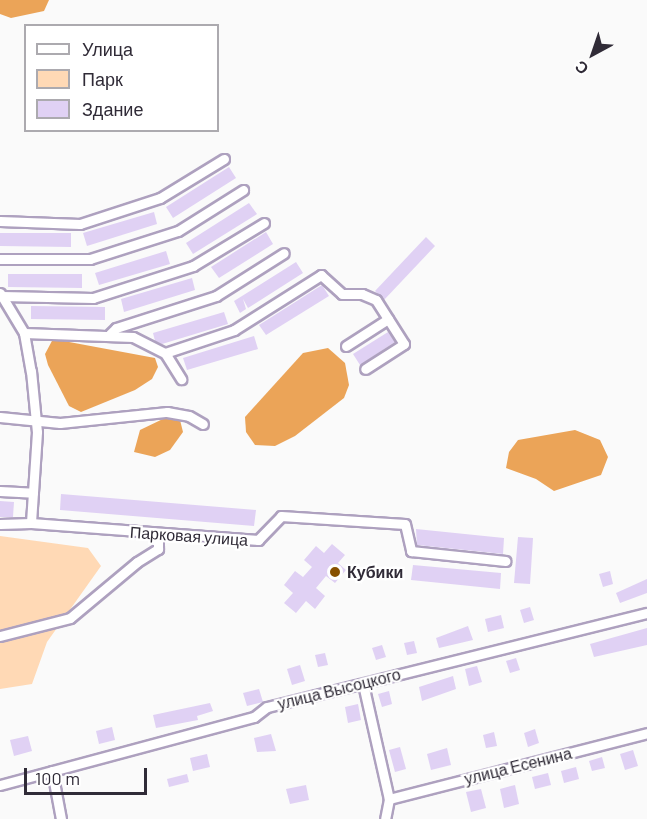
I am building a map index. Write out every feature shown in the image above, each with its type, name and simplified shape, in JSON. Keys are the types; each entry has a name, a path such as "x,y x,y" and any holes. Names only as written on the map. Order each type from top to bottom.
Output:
{"street":[{"path":"0,221 80,224 160,198 224,159"},
{"path":"0,259 90,259 178,231 243,190"},
{"path":"1,294 93,298 193,266 264,223"},
{"path":"110,334 116,328 216,296 284,253"},
{"path":"165,352 234,330 321,275 342,294 362,294 376,300 404,344 365,369"},
{"path":"1,294 24,333 36,419 32,523"},
{"path":"346,346 388,319"},
{"path":"24,333 110,334 133,337 165,352 182,379"},
{"path":"0,417 60,423 167,412 189,416 203,424"},
{"path":"0,491 33,494"},
{"name":"Парковая улица","path":"0,524 32,523 258,540 281,516 405,524 411,551 505,561"},
{"path":"0,636 70,618 137,562 158,549 158,534"},
{"name":"улица Высоцкого","path":"0,784 254,717 267,707 647,613"},
{"path":"363,684 388,799 385,819"},
{"name":"улица Есенина","path":"388,799 647,733"},
{"path":"52,771 61,819"}],"green space":[{"path":"0,536 88,548 101,566 47,642 32,684 0,689"}],"shaded area":[{"path":"0,0 49,0 44,11 11,18 0,14"},
{"path":"53,339 155,358 158,367 152,379 135,390 81,412 69,406 48,365 45,354"},
{"path":"328,348 345,363 349,385 344,398 295,436 275,446 255,445 246,432 245,417 303,353"},
{"path":"167,417 180,420 183,432 170,450 155,457 134,452 140,430"},
{"path":"575,430 600,440 608,457 601,475 554,491 536,479 506,468 509,452 518,440"}],"building":[{"path":"229,167 236,178 173,218 166,207"},
{"path":"249,203 257,214 193,254 186,243"},
{"path":"154,212 157,224 87,246 83,233"},
{"path":"266,232 273,244 219,278 211,267"},
{"path":"0,233 71,233 71,247 0,246"},
{"path":"426,237 435,246 384,300 375,291"},
{"path":"166,251 170,264 99,285 95,273"},
{"path":"296,262 303,273 248,308 243,299 246,309 240,313 234,301"},
{"path":"8,274 82,274 82,288 8,287"},
{"path":"192,278 195,290 124,312 121,299"},
{"path":"322,285 329,296 266,335 259,325"},
{"path":"31,306 105,307 105,320 31,319"},
{"path":"224,312 228,324 162,344 155,341 153,333"},
{"path":"388,332 395,342 360,365 353,354"},
{"path":"254,336 258,349 187,370 183,358"},
{"path":"61,494 256,510 254,526 60,510"},
{"path":"0,501 14,502 13,517 0,517"},
{"path":"416,529 504,538 503,554 417,545"},
{"path":"518,537 533,538 530,584 514,583"},
{"path":"332,544 345,555 338,563 346,570 335,583 326,576 316,588 325,596 315,609 306,601 296,613 284,603 293,593 284,585 295,571 303,577 312,567 304,560 316,546 324,553"},
{"path":"413,565 501,573 500,589 411,580"},
{"path":"610,571 613,584 603,587 599,574"},
{"path":"647,579 647,593 620,603 616,593"},
{"path":"530,607 534,620 524,623 520,610"},
{"path":"501,615 504,628 488,632 485,619"},
{"path":"468,626 473,640 439,648 436,638"},
{"path":"647,628 647,645 594,657 590,644"},
{"path":"414,641 417,653 407,655 404,643"},
{"path":"382,645 386,657 376,660 372,648"},
{"path":"325,653 328,665 318,667 315,655"},
{"path":"516,658 520,670 510,673 506,661"},
{"path":"300,665 305,681 292,685 287,669"},
{"path":"477,666 482,682 469,686 465,669"},
{"path":"453,676 456,689 422,701 419,687"},
{"path":"259,689 263,702 247,706 243,693"},
{"path":"389,691 392,704 382,707 378,694"},
{"path":"210,703 213,711 197,716 198,720 156,728 153,715"},
{"path":"358,704 361,720 348,723 345,707"},
{"path":"112,727 115,740 99,744 96,731"},
{"path":"535,729 539,743 528,747 524,733"},
{"path":"494,732 497,746 486,748 483,735"},
{"path":"271,734 276,751 257,752 254,738"},
{"path":"28,736 32,751 14,756 10,740"},
{"path":"400,747 406,769 395,772 389,750"},
{"path":"447,748 451,765 431,770 427,754"},
{"path":"633,750 638,766 625,770 620,754"},
{"path":"207,754 210,767 193,771 190,758"},
{"path":"602,757 605,768 592,771 589,761"},
{"path":"576,767 579,779 564,783 561,771"},
{"path":"548,773 551,785 535,789 532,777"},
{"path":"187,774 189,782 169,787 167,779"},
{"path":"306,785 309,800 290,804 286,789"},
{"path":"515,785 519,804 504,808 500,789"},
{"path":"481,789 486,808 471,812 466,792"}],"place":[{"name":"Кубики","path":"335,572"}]}
